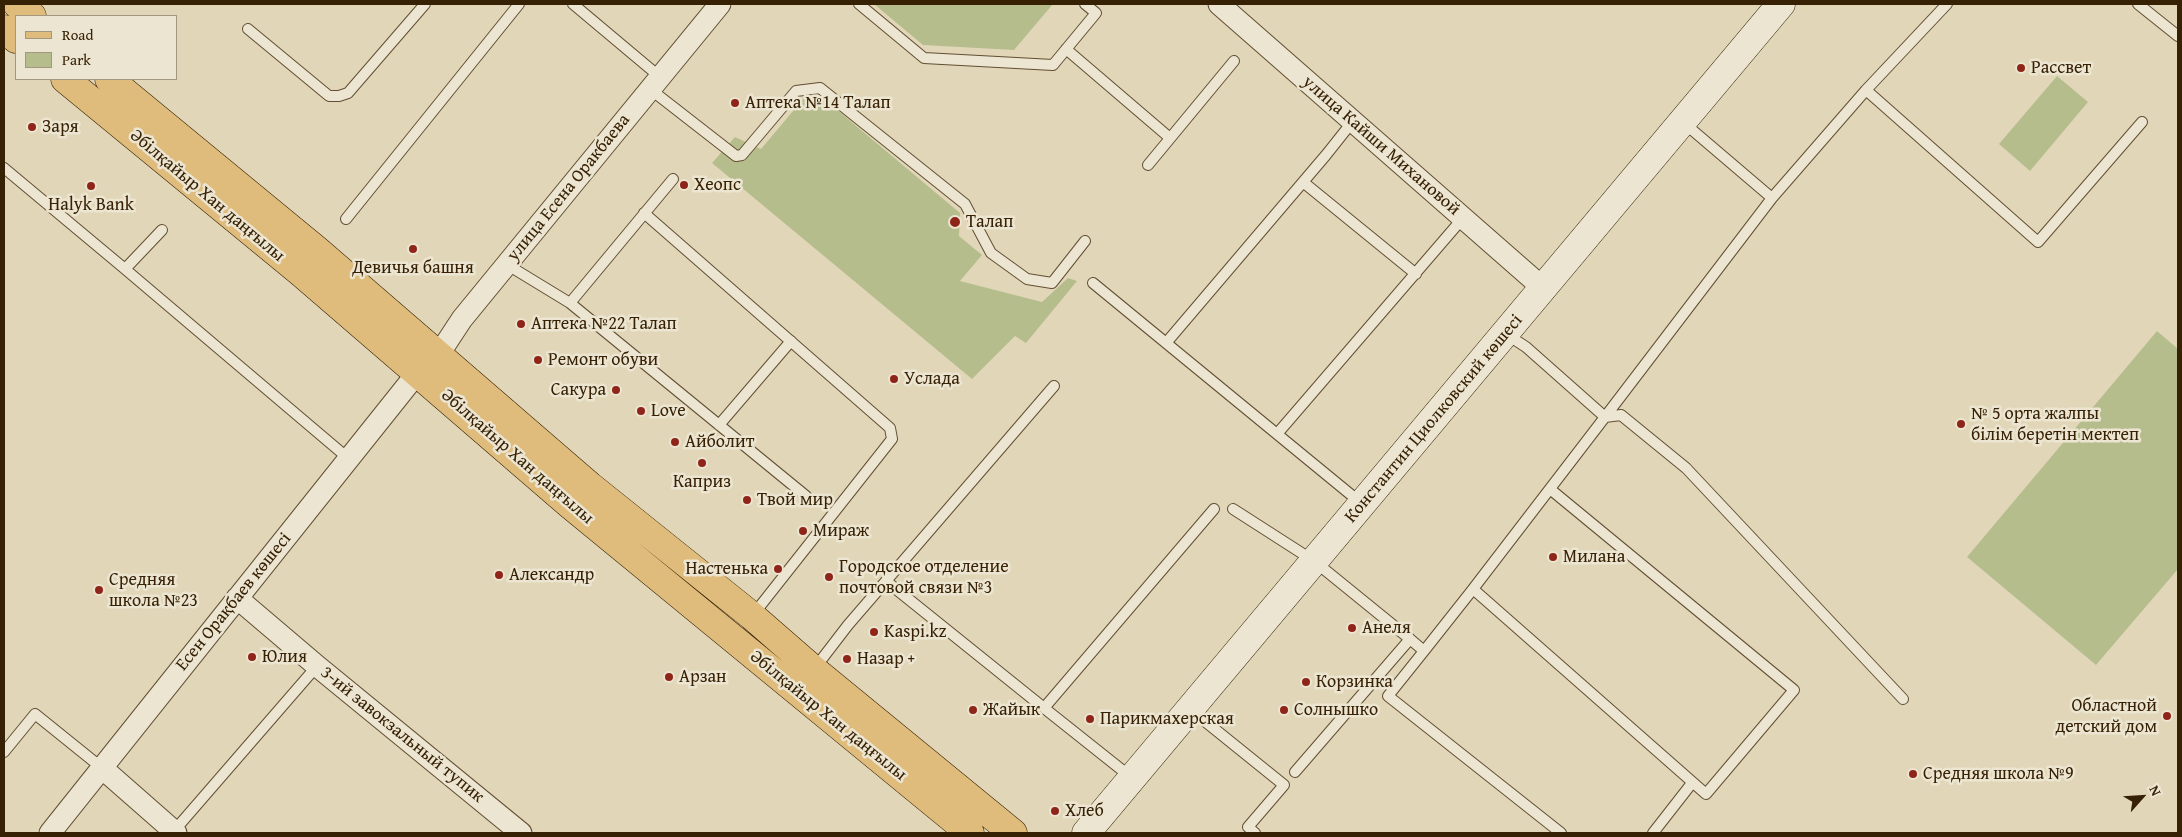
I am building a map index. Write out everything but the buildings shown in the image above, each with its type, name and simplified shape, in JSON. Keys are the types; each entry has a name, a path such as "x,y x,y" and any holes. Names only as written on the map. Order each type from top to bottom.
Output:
{"main road":[{"path":"17,4 31,15"},
{"path":"4,29 15,38"},
{"name":"Әбілқайыр Хан даңғылы","path":"66,80 198,187 418,372 570,504 970,833"},
{"name":"Әбілқайыр Хан даңғылы","path":"110,80 303,238 590,486 752,616 814,670 1014,833"}],"street":[{"name":"улица Есена Оракбаева","path":"418,372 439,354 462,319 506,264 720,4"},
{"name":"улица Кайши Михановой","path":"1219,4 1543,288"},
{"name":"Константин Циолковский көшесі","path":"1086,833 1781,4"},
{"name":"Есен Орақбаев көшесі","path":"50,833 418,372"},
{"name":"3-ий завокзальный тупик","path":"237,598 521,833"},
{"path":"102,768 175,832"}],"lane":[{"path":"248,29 329,96 340,96 348,93 425,4"},
{"path":"346,219 517,4"},
{"path":"572,4 655,83 736,156 742,155 796,91 820,88 965,204 991,252 1027,278 1052,282 1085,241"},
{"path":"859,4 924,58 1053,65 1096,13 1085,4"},
{"path":"1561,833 1388,696 1473,589 1772,198 1866,90 1947,4"},
{"path":"2138,4 2178,36"},
{"path":"1066,49 1170,138"},
{"path":"1148,165 1234,61"},
{"path":"1866,90 2038,242 2142,122"},
{"path":"1166,343 1353,121"},
{"path":"1682,122 1772,198"},
{"path":"4,168 349,459"},
{"path":"570,303 644,212 673,180"},
{"path":"1303,182 1416,274"},
{"path":"644,212 890,428 892,439 752,616"},
{"path":"1277,434 1463,218"},
{"path":"125,269 162,230"},
{"path":"506,264 570,303 806,496"},
{"path":"1093,283 1363,504"},
{"path":"1505,333 1526,347 1605,417 1620,415 1686,468 1903,699"},
{"path":"719,425 791,341"},
{"path":"814,670 848,625 1054,386"},
{"path":"1473,589 1706,794 1794,690 1550,489"},
{"path":"1044,708 1214,509"},
{"path":"1233,509 1314,561 1424,651"},
{"path":"886,582 1132,778"},
{"path":"1295,772 1410,639"},
{"path":"175,832 318,666"},
{"path":"1190,709 1284,786 1248,828 1255,833"},
{"path":"4,752 35,714 102,768"},
{"path":"1653,833 1692,783"}],"green space":[{"path":"874,4 1053,4 1014,50 923,45"},
{"path":"2057,76 2088,102 2030,171 1999,144"},
{"path":"804,98 824,99 960,213 959,236 982,255 960,281 1042,302 1068,278 1077,281 1026,343 1015,336 972,379 712,163 735,137 761,149"},
{"path":"2157,331 2178,349 2178,569 2096,665 1967,557"}],"place":[{"name":"Рассвет","path":"2021,68"},
{"name":"Аптека №14 Талап","path":"735,103"},
{"name":"Заря","path":"32,127"},
{"name":"Хеопс","path":"684,185"},
{"name":"Halyk Bank","path":"91,186"},
{"name":"Талап","path":"955,222"},
{"name":"Девичья башня","path":"413,249"},
{"name":"Аптека №22 Талап","path":"521,324"},
{"name":"Ремонт обуви","path":"538,360"},
{"name":"Услада","path":"894,379"},
{"name":"Сакура","path":"616,390"},
{"name":"Love","path":"641,411"},
{"name":"№ 5 орта жалпы білім беретін мектеп","path":"1961,424"},
{"name":"Айболит","path":"675,442"},
{"name":"Каприз","path":"702,463"},
{"name":"Твой мир","path":"747,500"},
{"name":"Мираж","path":"803,531"},
{"name":"Милана","path":"1553,557"},
{"name":"Настенька","path":"778,569"},
{"name":"Александр","path":"499,575"},
{"name":"Городское отделение почтовой связи №3","path":"829,577"},
{"name":"Средняя школа №23","path":"99,590"},
{"name":"Анеля","path":"1352,628"},
{"name":"Kaspi.kz","path":"874,632"},
{"name":"Юлия","path":"252,657"},
{"name":"Назар +","path":"847,659"},
{"name":"Арзан","path":"669,677"},
{"name":"Корзинка","path":"1306,682"},
{"name":"Жайык","path":"973,710"},
{"name":"Солнышко","path":"1284,710"},
{"name":"Областной детский дом","path":"2167,716"},
{"name":"Парикмахерская","path":"1090,719"},
{"name":"Средняя школа №9","path":"1913,774"},
{"name":"Хлеб","path":"1055,811"}]}
